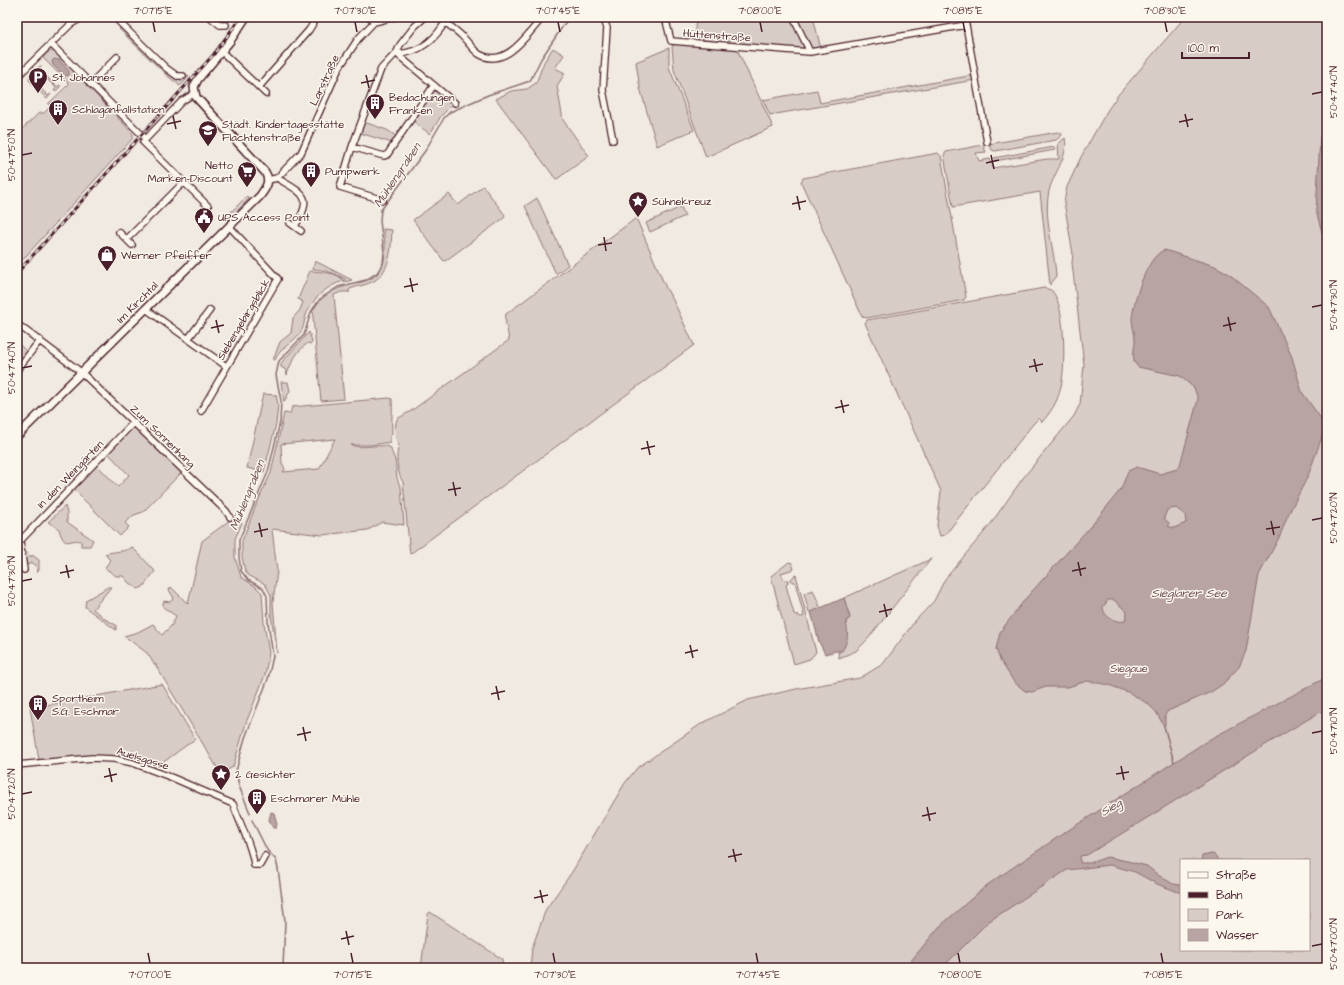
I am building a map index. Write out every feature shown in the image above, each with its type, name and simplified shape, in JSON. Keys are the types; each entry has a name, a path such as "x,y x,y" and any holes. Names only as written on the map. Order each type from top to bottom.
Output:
{"street":[{"path":"17,77 71,24 83,17"},
{"path":"114,17 166,68 177,76 183,76"},
{"path":"210,17 220,25 226,25"},
{"path":"246,17 222,52 198,79 194,86 194,93 265,172 268,180 277,178 298,190 303,197 305,210 293,224 301,231"},
{"path":"259,87 310,30 314,22 314,17"},
{"name":"Larstraße","path":"277,178 298,158 304,149 339,68 372,19 394,17"},
{"path":"383,200 340,187 352,147 381,69 397,53 400,45 424,17"},
{"path":"397,53 413,52 422,48 430,42 446,20 479,54 498,57 512,51 543,17"},
{"path":"603,17 607,28 603,90 613,140"},
{"name":"Hüttenstraße","path":"666,17 670,41 810,52 966,24 987,142"},
{"path":"793,17 810,52"},
{"path":"51,44 208,206"},
{"path":"222,52 250,81 266,94"},
{"path":"397,53 455,103"},
{"path":"90,84 117,57"},
{"path":"352,147 384,156 387,155 434,85"},
{"path":"144,141 182,101 194,93"},
{"name":"Im Kirchtal","path":"17,436 260,196 267,186 268,180"},
{"path":"127,240 184,182"},
{"name":"Siebengebirgsblick","path":"201,412 226,366 278,279 229,226"},
{"path":"119,232 132,245"},
{"path":"146,309 226,366"},
{"path":"188,339 210,310"},
{"name":"Zum Sonnenhang","path":"17,324 81,372 226,511 230,517"},
{"path":"17,370 40,340"},
{"name":"In den Weingärten","path":"18,540 134,422"},
{"path":"18,540 24,570"},
{"name":"Auelsgasse","path":"17,765 92,758 114,759 133,763 173,778 233,804 253,856"}],"green space":[{"path":"696,17 813,17 821,49 803,51 694,42"},
{"name":"Siegaue","path":"1185,17 1327,17 1327,968 530,968 532,948 546,909 572,872 625,783 637,768 701,724 748,700 796,689 860,678 883,664 915,621 934,601 945,579 990,525 1023,478 1074,416 1080,404 1084,365 1072,263 1073,254 1064,202 1067,187 1081,157 1107,111 1118,95"},
{"path":"121,27 160,66 160,69 119,29"},
{"path":"676,44 734,48 738,51 773,127 706,157 674,70 672,46"},
{"path":"553,48 564,55 555,68 565,73 557,86 563,120 589,156 557,179 496,99 511,91 527,89 536,83 544,62"},
{"path":"669,48 669,67 694,130 657,146 640,88 636,62"},
{"path":"48,52 56,52 133,134 133,138 17,266 17,128 20,131 39,113 44,113 52,105 48,104 69,84 43,58"},
{"path":"40,66 42,66 39,69 57,87 60,85 56,91 54,91 56,88 38,70 35,72"},
{"path":"164,73 168,73 179,82 185,79 185,73 189,77 180,86"},
{"path":"30,75 32,75 31,78 48,96 51,94 47,99 29,80"},
{"path":"974,75 975,80 770,115 763,100 817,90 820,103"},
{"path":"436,90 454,103 441,116 430,134 413,121 433,91"},
{"path":"364,122 387,130 396,136 392,143 360,133"},
{"path":"1058,132 1062,135 1056,140 995,151 992,150 989,144"},
{"path":"1065,138 1066,145 1063,158 1049,191 1047,212 1056,277 1050,285 1040,192 953,207 944,155 946,152 983,145 986,152 976,153 979,161 990,159 993,168 1047,159 1059,159 1058,144"},
{"path":"1054,147 1055,150 995,161 994,158"},
{"path":"938,153 941,156 966,297 964,300 866,318 862,316 801,182 803,178"},
{"path":"483,186 505,215 504,218 445,261 443,260 413,220 449,194 458,205"},
{"path":"247,196 249,199 227,221 224,218 226,216 228,217 229,214"},
{"path":"537,198 568,265 556,274 525,206"},
{"path":"681,207 685,216 650,232 646,223"},
{"path":"635,219 637,220 666,288 694,345 410,554 403,482 399,474 397,464 397,453 399,446 395,433 395,426 397,419 411,411 509,340 505,318 506,314"},
{"path":"383,229 392,230 389,258 384,271 374,281 350,289 348,291 350,292 341,292 334,295 344,399 321,401 313,318 314,313 312,312 323,298 335,290 373,277 381,269 385,253"},
{"path":"315,261 352,280 345,282 345,279 334,273 313,269"},
{"path":"310,271 334,274 344,281 326,289 316,298 306,315 300,333 280,352 275,360 273,360 280,342 291,333 293,318 300,310 303,302 298,299"},
{"path":"1044,288 1052,291 1057,299 1064,339 1062,381 1057,399 1053,408 1045,419 1042,422 1039,418 1033,424 945,535 940,536 937,526 941,491 865,323 867,320"},
{"path":"309,332 312,341 311,344 308,343 298,353 290,366 287,375 286,370 281,367 281,363"},
{"path":"17,342 28,353 17,367"},
{"path":"281,382 288,382 290,391 284,402"},
{"path":"263,394 276,395 278,405 276,424 264,472 247,468"},
{"path":"389,398 392,399 392,433 390,442 371,445 351,445 361,447 387,446 391,448 395,460 396,474 401,487 404,525 382,522 368,530 322,535 272,529 277,571 273,602 277,653 271,616 271,595 265,584 248,575 245,571 242,557 242,541 271,473 284,413 290,414 292,407","holes":["335,439 319,469 283,472 285,469 282,463 281,444"]},
{"path":"132,425 136,425 181,469 181,473 143,512 134,515 125,523 129,527 120,536 72,488 96,464 118,487 129,475 107,452"},
{"path":"65,506 67,522 93,540 90,546 81,546 81,541 77,540 65,541 59,529 48,522"},
{"path":"233,514 242,523 235,539 235,557 241,577 262,593 264,623 269,653 265,675 246,723 233,767 221,774 156,666 157,665 155,665 147,653 124,636 138,632 153,624 162,635 172,625 176,616 163,607 164,601 170,602 174,598 169,590 171,587 188,604 202,541 230,520"},
{"path":"132,547 155,571 143,587 138,589 129,583 123,576 116,576 105,568 110,560 105,554 127,550"},
{"path":"23,549 31,557 32,555 39,560 39,570 37,573 36,565 32,563 27,565"},
{"path":"931,559 867,640 856,651 839,658 838,652 840,652 846,621 850,618 844,598"},
{"path":"789,562 792,563 794,569 781,573 784,580 788,580 786,585 794,614 801,617 804,616 795,582 792,582 791,579 796,575 816,652 810,659 794,664 771,576"},
{"path":"108,587 111,587 93,609 105,619 116,625 116,630 85,607 86,600"},
{"path":"813,590 821,609 809,612 804,593"},
{"path":"162,684 195,739 154,769 115,756 39,760 30,708"},
{"path":"430,912 502,959 503,968 421,968 428,914"}],"water":[{"path":"54,59 59,60 69,71 69,75 64,76 53,65 52,61"},
{"path":"1327,112 1327,250 1316,211 1320,138"},
{"name":"Sieglarer See","path":"1165,250 1215,266 1228,273 1269,307 1292,357 1302,392 1322,420 1324,431 1308,476 1287,517 1280,536 1259,575 1246,651 1239,667 1223,684 1211,692 1168,711 1165,715 1164,726 1156,712 1148,704 1130,693 1109,685 1087,681 1068,687 1046,687 1032,692 1025,691 1014,682 1000,660 996,649 1000,632 1026,598 1097,519 1121,489 1128,471 1137,467 1160,474 1177,469 1180,465 1198,399 1194,388 1180,376 1138,367 1134,361 1135,340 1132,319 1135,302 1147,269 1158,253","holes":["1176,508 1185,515 1186,523 1174,528 1168,526 1169,523 1164,518 1167,510","1108,600 1114,600 1127,612 1125,621 1114,620 1105,614 1103,607"]},
{"path":"844,598 850,618 846,621 846,643 842,651 825,654 819,642 811,612"},
{"name":"Sieg","path":"1327,677 1327,708 1087,855 1080,856 1080,863 1090,863 1107,857 1147,866 1173,884 1180,885 1180,893 1157,884 1135,872 1110,865 1067,870 988,922 942,968 905,968 939,927 987,885 1061,835 1210,739"},
{"path":"271,812 274,813 277,824 276,828 273,828 269,820"},
{"path":"1212,854 1215,855 1217,859 1201,859 1202,856"}],"waterway":[{"name":"Mühlengraben","path":"250,813 239,786 236,771 245,738 268,679 273,656 268,622 267,596 263,588 248,580 241,571 239,540 268,472 280,422 281,401 276,375 279,361 304,335 311,312 320,299 338,287 366,280 377,273 383,263 384,252 380,221 381,210 425,151 444,118 450,112 488,95 530,81 541,59 569,17"},
{"path":"1164,726 1174,762"},
{"name":"Mühlengraben","path":"252,820 267,850 276,860 278,869 285,921 283,968"}],"railway":[{"path":"17,273 214,54 241,17"}],"place":[{"name":"St. Johannes","path":"38,94"},
{"name":"Bedachungen Franken","path":"375,120"},
{"name":"Schlaganfallstation","path":"58,126"},
{"name":"Städt. Kindertagesstätte Flachtenstraße","path":"208,147"},
{"name":"Netto Marken-Discount","path":"247,188"},
{"name":"Pumpwerk","path":"311,188"},
{"name":"Sühnekreuz","path":"638,218"},
{"name":"UPS Access Point","path":"204,234"},
{"name":"Werner Pfeiffer","path":"107,272"},
{"name":"Sportheim S.G. Eschmar","path":"38,721"},
{"name":"2 Gesichter","path":"221,791"},
{"name":"Eschmarer Mühle","path":"257,815"}]}
